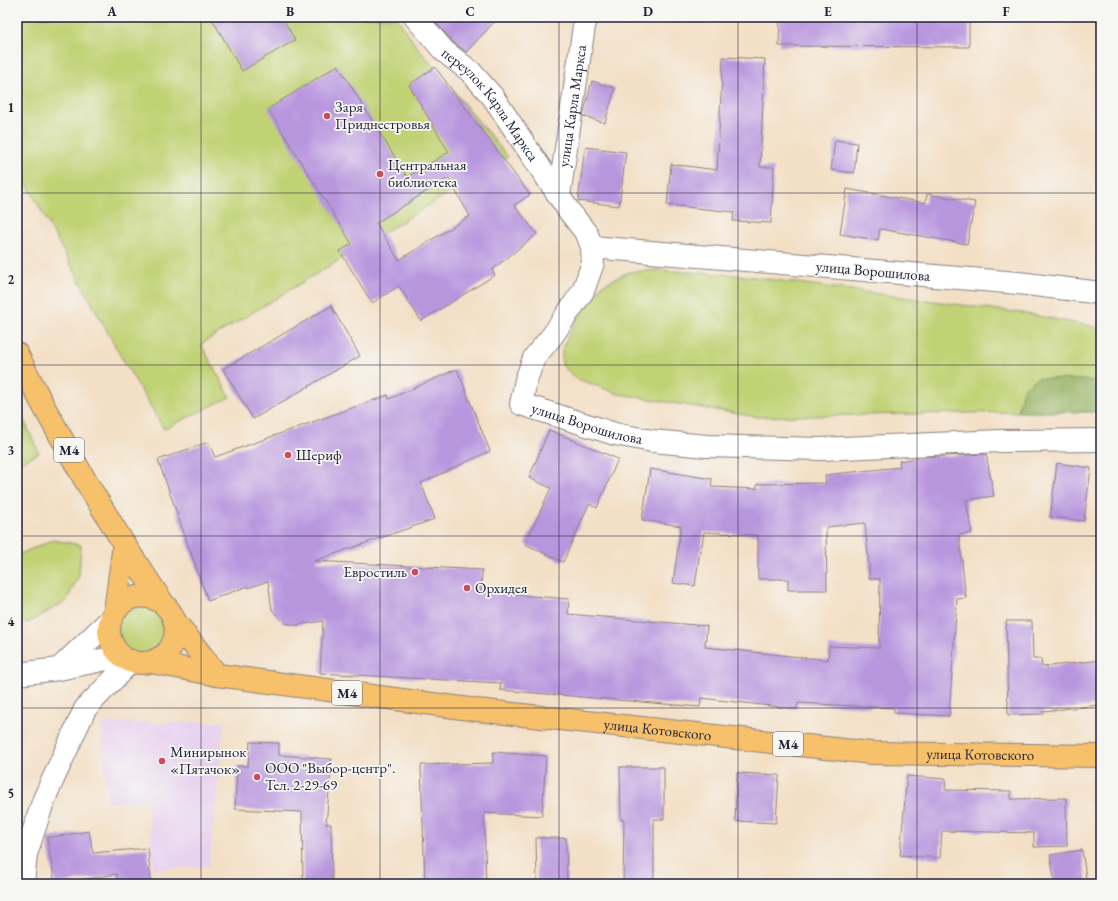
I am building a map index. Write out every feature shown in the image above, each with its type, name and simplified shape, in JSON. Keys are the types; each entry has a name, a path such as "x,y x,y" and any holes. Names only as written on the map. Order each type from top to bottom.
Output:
{"highway":[{"name":"M4","path":"17,354 44,407 124,544 168,612 217,675"},
{"path":"112,615 122,603 132,598 143,596 153,598 168,612 176,631 174,641 169,650 161,657 134,660 114,648 110,638 109,629 124,544"},
{"name":"улица Котовского","path":"134,660 217,675 477,710 872,753 1101,756"}],"street":[{"name":"переулок Карла Маркса","path":"415,17 444,51 471,72 493,97 559,196 587,234 592,247"},
{"name":"улица Карла Маркса","path":"559,196 584,26 587,17"},
{"name":"улица Ворошилова","path":"1101,293 1018,283 592,247 593,263 583,291 552,336 534,358 526,380 521,404 615,434 652,441 707,446 821,449 1000,441 1101,440"},
{"path":"59,669 112,615"},
{"path":"23,884 26,854 44,799 86,709 134,660"},
{"name":"улица Котовского","path":"17,674 134,660"}],"shaded area":[{"name":"Минирынок «Пятачок»","path":"224,722 209,866 153,869 148,800 107,803 101,723"}],"green space":[{"path":"17,17 397,17 413,42 508,157 201,344 230,397 164,429 119,353 17,166"},
{"path":"655,270 738,275 1022,313 1101,328 1101,412 1029,406 1018,412 757,417 619,394 575,378 562,365 562,348 578,317 602,285 629,272"},
{"path":"1037,378 1101,381 1101,412 1018,412 1023,389"},
{"path":"17,405 39,453 17,464"},
{"path":"53,540 81,545 79,576 66,601 28,623 17,621 17,555"},
{"path":"143,604 165,617 166,641 146,657 122,648 117,623 121,615"}],"building":[{"path":"211,17 282,17 295,40 242,71"},
{"path":"431,17 499,17 466,52 453,42"},
{"path":"780,17 969,17 969,47 779,46"},
{"path":"723,57 765,59 760,167 774,167 771,223 733,221 734,212 667,205 671,164 717,170"},
{"path":"338,65 407,177 449,152 409,85 435,67 530,195 514,205 537,234 492,270 495,275 421,321 399,286 372,303 340,251 352,244 268,109","holes":["448,178 470,216 399,260 376,223"]},
{"path":"592,81 615,88 605,123 583,116"},
{"path":"835,140 857,143 854,173 831,170"},
{"path":"585,147 626,152 619,206 578,201"},
{"path":"847,189 925,203 927,194 975,202 967,244 880,229 878,240 840,234"},
{"path":"331,306 360,356 253,419 223,369"},
{"path":"457,369 490,451 421,483 435,519 314,561 482,570 481,592 569,599 568,614 707,626 705,647 828,660 829,646 879,648 880,579 869,579 865,523 826,527 827,590 788,590 788,579 758,579 758,535 704,532 695,586 673,583 681,526 642,520 650,469 712,479 711,487 757,489 757,484 826,483 825,475 900,467 899,461 923,457 986,454 994,496 966,500 972,533 959,535 966,598 957,599 949,716 894,713 894,708 798,703 797,709 701,698 700,707 500,690 501,683 320,673 323,621 296,625 284,623 272,610 268,581 248,588 248,586 208,601 158,460 208,442 215,457 388,395 389,399"},
{"path":"549,430 618,459 597,508 589,504 563,562 525,544 551,488 529,478"},
{"path":"1057,463 1091,468 1084,521 1050,517"},
{"path":"1006,621 1032,621 1033,659 1041,659 1042,667 1101,660 1101,705 1043,711 1043,714 1008,715"},
{"path":"250,742 279,743 279,755 332,759 326,824 331,824 332,884 303,884 302,812 235,809 237,766 248,766"},
{"path":"493,752 546,756 542,816 484,813 486,884 425,884 421,765 493,763"},
{"path":"620,767 664,767 664,819 654,819 654,884 623,884 624,820 621,820"},
{"path":"737,773 779,775 776,823 735,821"},
{"path":"907,776 946,779 945,790 1011,791 1011,799 1066,798 1067,846 1034,847 1034,833 942,831 940,858 900,855"},
{"path":"89,831 93,853 148,848 151,884 118,884 117,874 55,884 47,838"},
{"path":"536,838 566,838 567,884 537,884"},
{"path":"1082,850 1087,884 1055,884 1050,855"}],"place":[{"name":"Заря Приднестровья","path":"327,116"},
{"name":"Центральная библиотека","path":"380,174"},
{"name":"Шериф","path":"288,455"},
{"name":"Евростиль","path":"415,572"},
{"name":"Орхидея","path":"467,588"},
{"name":"Минирынок «Пятачок»","path":"162,761"},
{"name":"ООО \"Выбор-центр\". Тел. 2-29-69","path":"257,777"}]}
